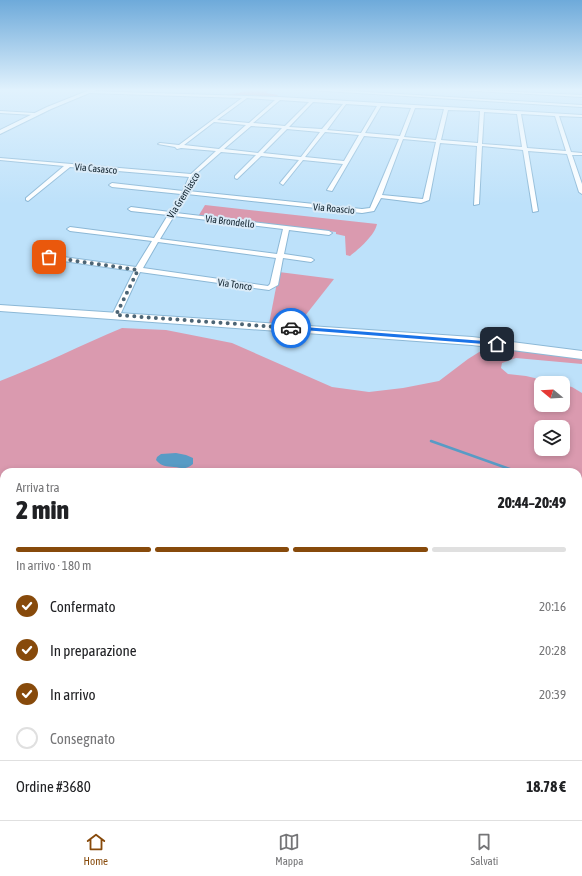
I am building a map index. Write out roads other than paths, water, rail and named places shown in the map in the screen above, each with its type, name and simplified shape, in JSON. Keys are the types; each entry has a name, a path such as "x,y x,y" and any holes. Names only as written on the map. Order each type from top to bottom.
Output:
{"main road":[{"path":"0,308 472,340 582,355"}],"street":[{"path":"0,132 9,127"},
{"path":"172,152 205,127"},
{"name":"Via Gremiasco","path":"116,315 138,270 185,192 192,176 245,127"},
{"path":"279,127 582,154"},
{"path":"283,183 326,127"},
{"path":"330,190 366,127"},
{"name":"Via Roascio","path":"185,192 364,211 374,208 405,127"},
{"path":"379,196 426,200 441,127"},
{"path":"476,204 481,127"},
{"path":"522,127 535,211"},
{"path":"560,127 582,192"},
{"path":"237,177 286,128"},
{"path":"160,144 346,163"},
{"name":"Via Casasco","path":"0,159 192,176"},
{"path":"28,199 70,165"},
{"path":"112,185 185,192"},
{"name":"Via Brondello","path":"131,209 329,233"},
{"name":"Via Tonco","path":"138,270 270,288 274,285 286,228"},
{"path":"70,229 311,260"},
{"path":"49,257 138,270"}],"water":[{"path":"176,453 193,458 193,464 186,468 182,468 164,466 156,460 161,454"}],"waterway":[{"path":"431,441 507,468"}]}
